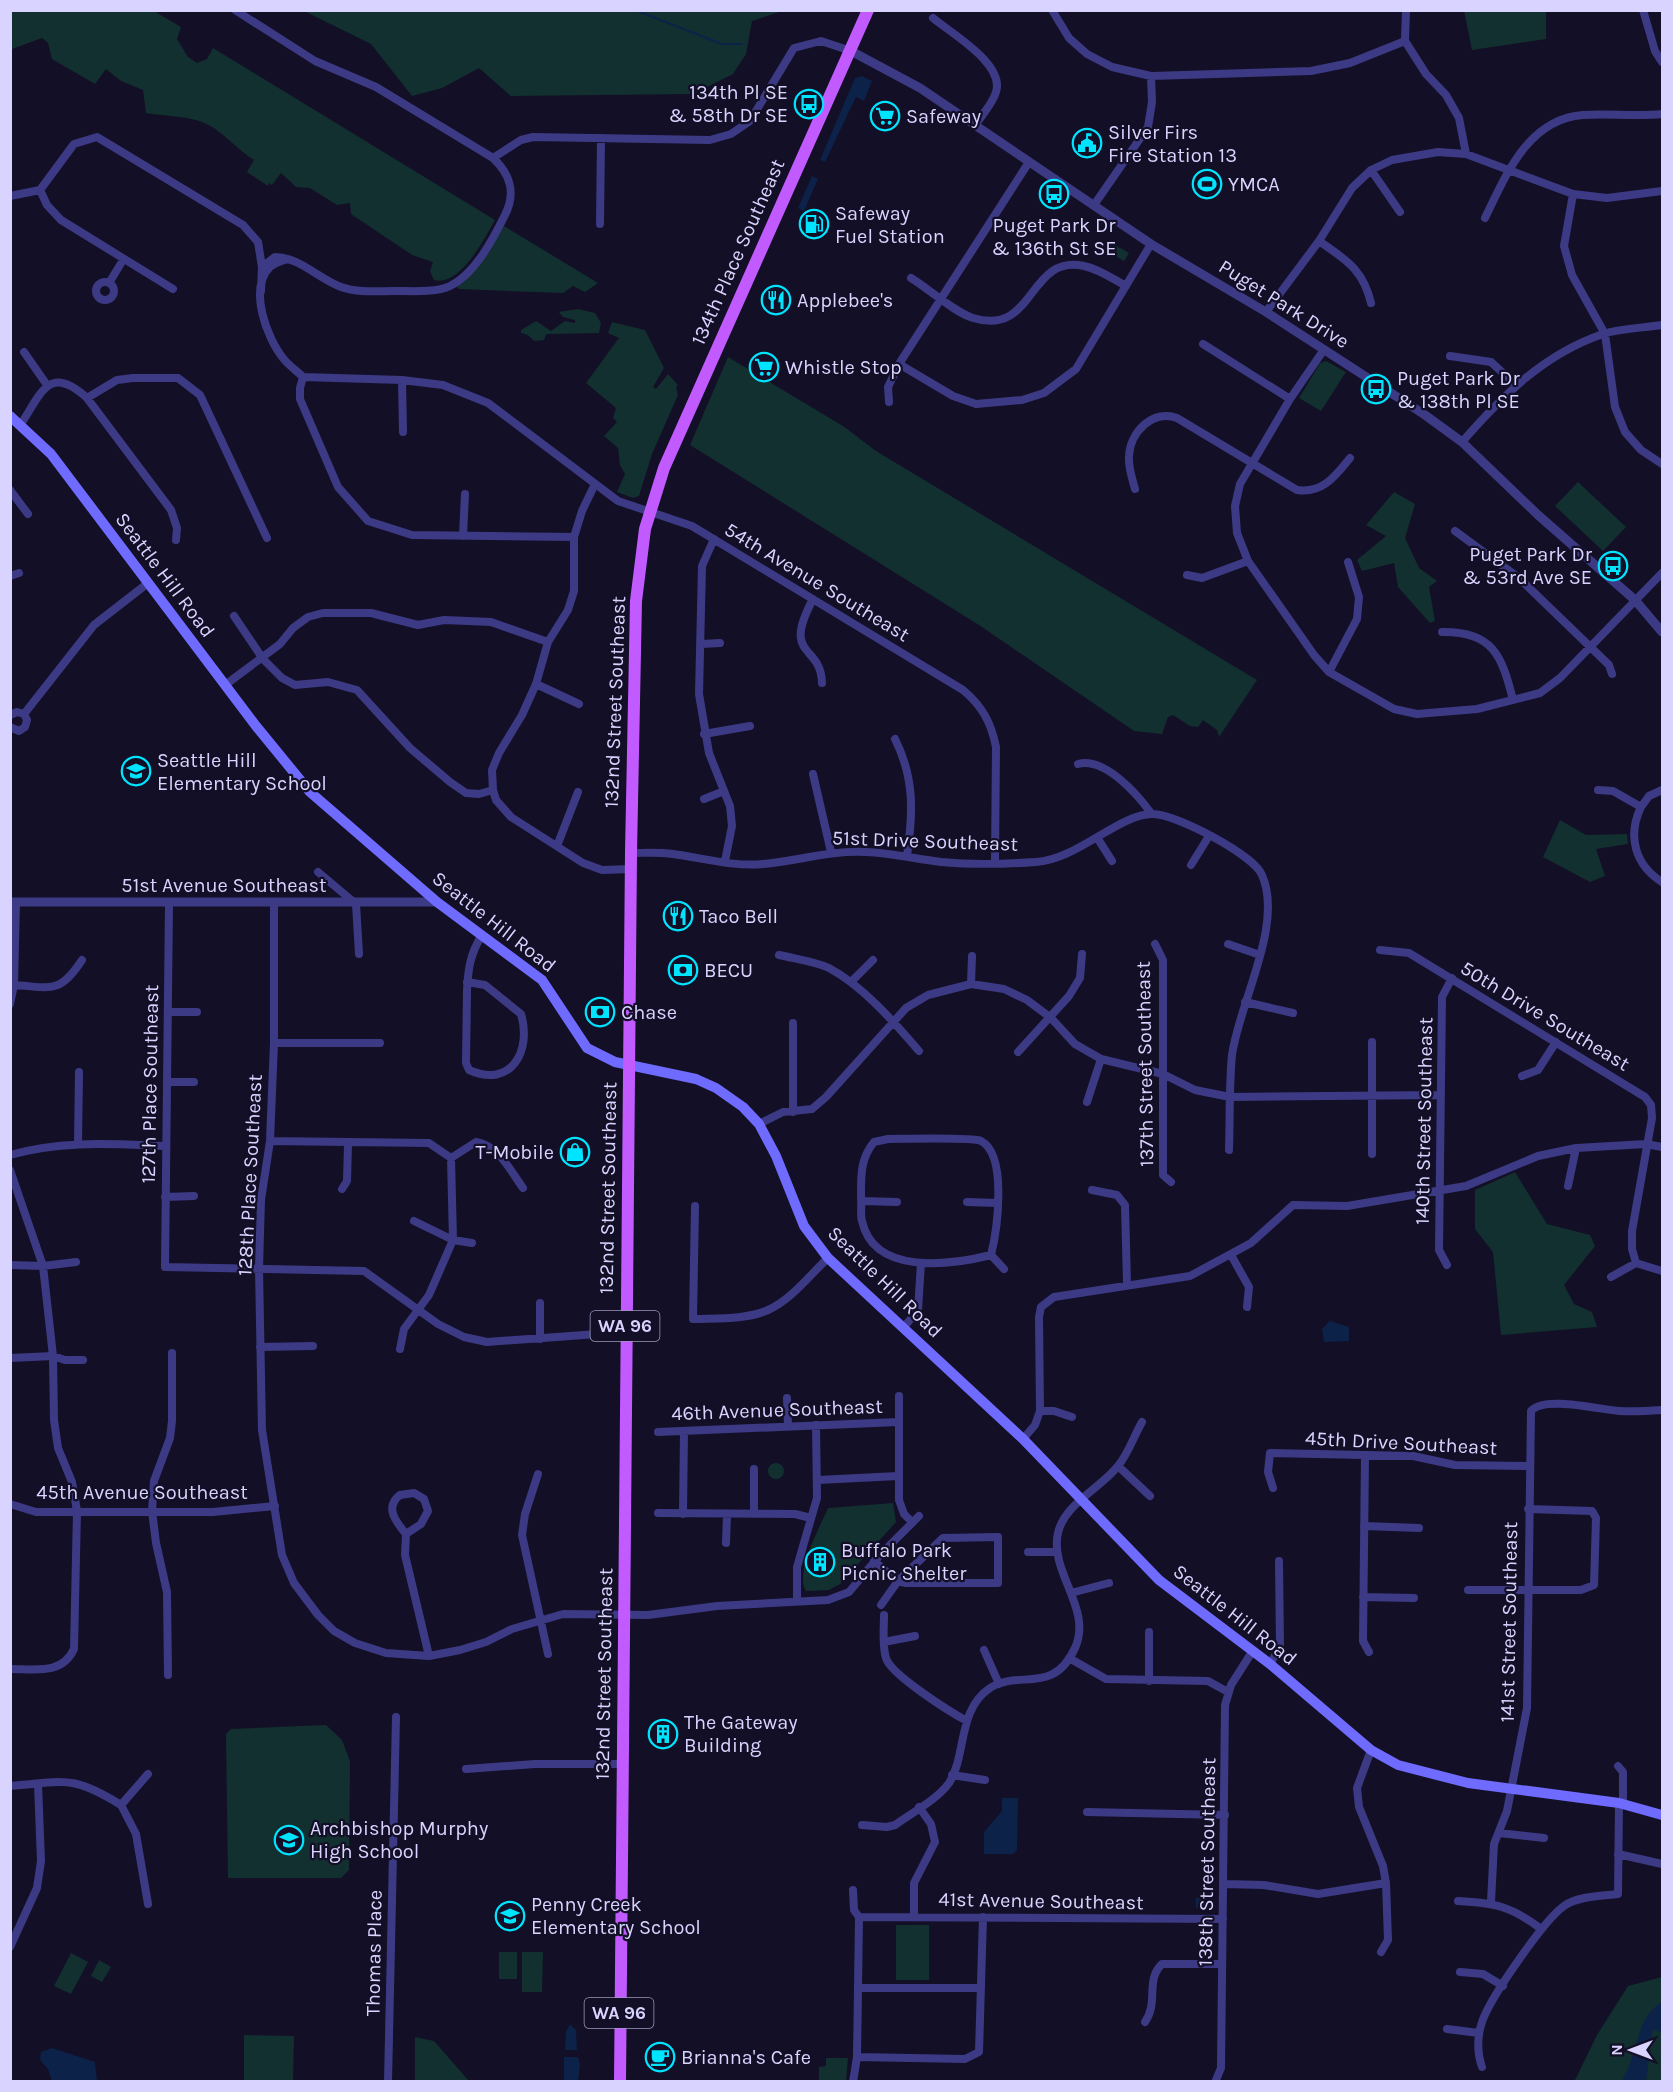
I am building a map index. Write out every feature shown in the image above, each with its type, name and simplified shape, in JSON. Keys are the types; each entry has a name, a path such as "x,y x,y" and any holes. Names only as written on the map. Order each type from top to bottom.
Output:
{"main road":[{"name":"134th Place Southeast","path":"649,513 664,468 696,392 868,10"},
{"name":"Seattle Hill Road","path":"10,416 51,454 225,685 310,792 438,902 542,980 587,1048 599,1056 630,1066 667,1071 709,1084 736,1101 759,1124 776,1156 804,1226 828,1258 1023,1438 1159,1580 1270,1664 1371,1750 1398,1765 1468,1783 1621,1803 1662,1815"},
{"name":"132nd Street Southeast","path":"620,2082 621,1764 626,1614 625,1332 631,853 636,601 649,513"}],"street":[{"path":"235,10 315,61 376,87 494,158 507,176 512,199 490,241 468,273 448,287 358,291 339,286 287,259 275,257 262,267"},
{"path":"1406,10 1405,41 1426,74 1446,95 1459,118 1466,154"},
{"path":"1643,10 1655,51 1662,62"},
{"path":"1052,13 1069,38 1087,54 1112,67 1151,76 1311,71 1350,63 1405,41"},
{"path":"933,18 991,65 998,80 996,93 976,124"},
{"path":"494,158 521,140 533,137 710,140 731,134 750,121 794,48 821,41 851,51"},
{"name":"Puget Park Drive","path":"851,51 920,88 1151,244 1266,312 1323,351 1384,387 1462,442 1538,515 1635,600 1662,632"},
{"path":"1094,205 1148,128 1152,102 1151,76"},
{"path":"1485,218 1508,171 1528,142 1562,118 1582,115 1662,114"},
{"path":"10,196 40,190 74,144 97,137 243,225 252,233 260,250 263,319 269,336 284,360 303,377 300,399 338,487 368,521 412,535 573,537"},
{"path":"600,224 601,138"},
{"path":"1266,312 1318,241 1352,188 1371,170 1392,160 1438,152 1466,154 1572,194 1607,198 1662,191"},
{"path":"889,402 888,387 899,364 1029,162"},
{"path":"1371,170 1400,212"},
{"path":"40,190 48,206 61,220 123,260 174,289"},
{"path":"1572,194 1564,246 1572,274 1605,334 1615,407 1625,432 1641,450 1662,464"},
{"path":"1318,241 1351,264 1366,282 1371,303"},
{"path":"899,364 953,396 976,404 1022,400 1044,393 1076,369 1151,244"},
{"path":"261,291 268,268 287,259"},
{"path":"109,283 123,260"},
{"path":"911,278 971,317 984,321 996,321 1021,309 1049,273 1069,265 1083,266 1126,286"},
{"path":"1462,442 1516,385 1572,347 1605,334 1662,325"},
{"path":"1203,344 1290,399"},
{"path":"1323,351 1290,399 1240,484 1235,506 1238,533 1248,561 1314,655 1329,672 1394,709 1417,714 1467,710 1540,693 1560,678 1662,573"},
{"path":"24,352 47,385"},
{"path":"1449,356 1491,362 1516,385"},
{"name":"54th Avenue Southeast","path":"303,377 402,380 443,385 488,403 618,501 692,526 963,690 981,705 993,729 996,747 995,862"},
{"path":"87,398 117,380 133,378 178,378 200,395 267,538"},
{"path":"402,380 403,432"},
{"path":"21,424 47,385 57,382 72,385 87,398 171,510 177,528 176,540"},
{"path":"1135,489 1129,454 1144,423 1156,416 1167,415 1177,418 1297,490 1306,491 1325,485 1350,458"},
{"path":"595,484 573,537 574,591 568,610 548,642 536,684 495,761 492,770 493,790 496,800 511,817 583,863 602,870 632,869"},
{"path":"12,494 28,514"},
{"path":"463,536 465,494"},
{"path":"1455,531 1519,578 1609,665 1612,674"},
{"path":"714,539 702,566 699,694 708,753 730,806 732,826 725,861"},
{"path":"1187,575 1202,578 1248,561"},
{"path":"1329,672 1357,619 1359,597 1348,562"},
{"path":"10,576 20,573"},
{"path":"24,714 94,625 148,583"},
{"path":"813,599 800,625 800,634 806,653 822,671 822,683"},
{"path":"225,685 262,659 280,644 293,628 308,617 338,612 371,613 418,625 444,620 491,622 548,642"},
{"path":"234,616 262,659 282,678 295,685 328,682 357,690 410,748 450,782 466,793 493,790"},
{"path":"1442,632 1476,635 1491,647 1505,669 1513,700"},
{"path":"701,644 720,643"},
{"path":"536,684 579,704"},
{"path":"10,715 17,712 24,714 27,720 25,727 19,731 10,727"},
{"path":"704,734 750,726"},
{"path":"895,739 905,759 912,786 912,818 907,856"},
{"path":"1078,764 1086,762 1110,772 1135,791 1151,813 1173,817 1209,836 1249,860 1262,874 1266,885 1266,928 1232,1055 1229,1150"},
{"path":"813,774 831,852"},
{"path":"1662,789 1649,796 1634,820 1636,856 1650,875 1662,882"},
{"path":"1598,790 1613,791 1641,807"},
{"path":"704,798 724,791"},
{"path":"557,846 578,792"},
{"name":"51st Drive Southeast","path":"631,853 670,854 761,864 831,852 866,852 942,862 1038,862 1055,859 1098,838 1120,824 1151,813"},
{"path":"1191,865 1209,836"},
{"path":"1098,838 1112,861"},
{"path":"318,872 356,904 359,954"},
{"path":"10,1004 13,902"},
{"name":"51st Avenue Southeast","path":"13,902 356,904 438,902"},
{"name":"127th Place Southeast","path":"169,903 165,1266 260,1268"},
{"name":"128th Place Southeast","path":"274,903 274,1044 270,1141 261,1200 262,1430 282,1556 294,1583 318,1615 334,1631 355,1643 386,1653 429,1656 486,1642 512,1629 563,1614 648,1615 717,1606 839,1598 849,1592 874,1561 919,1516"},
{"path":"467,982 485,985 518,1009 523,1020 522,1046 514,1067 486,1076 469,1070 466,1063 467,982 468,963 482,935"},
{"path":"1228,944 1260,955"},
{"name":"137th Street Southeast","path":"1155,945 1163,960 1163,1175 1171,1182"},
{"name":"50th Drive Southeast","path":"1380,950 1409,953 1645,1097 1651,1105 1652,1118 1632,1231 1632,1249 1636,1263"},
{"path":"1018,1052 1051,1018 1080,978 1082,954"},
{"path":"779,955 821,965 852,981 893,1021 919,1051"},
{"path":"971,984 972,956"},
{"path":"12,985 55,988 66,982 81,960"},
{"path":"852,981 873,960"},
{"name":"140th Street Southeast","path":"1447,1265 1439,1250 1442,998 1452,978"},
{"path":"759,1124 783,1112 812,1109 826,1097 906,1008 928,995 971,984 1004,989 1028,1000 1051,1018 1075,1044 1101,1059 1163,1074 1195,1090 1230,1097 1441,1095"},
{"path":"1245,1002 1293,1014"},
{"path":"168,1012 196,1012"},
{"path":"793,1023 793,1112"},
{"path":"1372,1042 1372,1154"},
{"path":"1522,1076 1538,1070 1556,1042"},
{"path":"274,1044 380,1043"},
{"path":"1086,1102 1101,1059"},
{"path":"78,1143 79,1072"},
{"path":"167,1082 194,1082"},
{"path":"888,1139 980,1140 993,1152 997,1170 997,1232 991,1255 966,1262 921,1263 895,1259 880,1250 862,1222 864,1154 874,1142 888,1139"},
{"path":"270,1141 348,1144 429,1143 450,1158"},
{"path":"450,1158 476,1142 484,1144 493,1148 523,1188"},
{"path":"10,1155 40,1146 78,1143 165,1146"},
{"path":"342,1189 347,1181 348,1144"},
{"path":"1023,1438 1035,1425 1040,1412 1038,1335 1041,1307 1054,1297 1190,1276 1251,1243 1293,1205 1347,1206 1466,1186 1538,1156 1576,1148 1646,1144 1662,1147"},
{"path":"1568,1186 1576,1148"},
{"path":"400,1349 404,1329 429,1295 453,1240 450,1158"},
{"path":"10,1170 43,1266 53,1356 54,1420 58,1448 72,1482 77,1511 74,1649 69,1659 51,1670 10,1669"},
{"path":"1092,1190 1117,1195 1125,1205 1127,1284"},
{"path":"165,1197 194,1196"},
{"path":"862,1200 897,1202"},
{"path":"967,1202 997,1203"},
{"path":"695,1206 693,1319 745,1315 768,1310 786,1298 828,1258"},
{"path":"414,1221 453,1240 472,1243"},
{"path":"991,1255 1004,1269"},
{"path":"1231,1255 1250,1287 1246,1307"},
{"path":"10,1265 43,1266 76,1262"},
{"path":"904,1327 918,1310 921,1263"},
{"path":"1611,1277 1636,1263 1662,1271"},
{"path":"260,1268 364,1271 438,1324 464,1337 487,1342 625,1332"},
{"path":"540,1303 540,1339"},
{"path":"260,1347 313,1346"},
{"path":"168,1675 168,1592 156,1543 152,1511 154,1481 170,1438 172,1353"},
{"path":"10,1358 53,1356 65,1360 83,1360"},
{"path":"899,1396 899,1500 904,1514 912,1522"},
{"path":"787,1398 788,1426"},
{"name":"141st Street Southeast","path":"1491,1902 1492,1856 1512,1788 1527,1708 1531,1411 1541,1405 1568,1404 1620,1411 1662,1410"},
{"path":"1040,1412 1054,1412 1072,1417"},
{"name":"46th Avenue Southeast","path":"658,1432 898,1422"},
{"path":"862,1825 887,1827 945,1787 952,1775 967,1721 975,1704 990,1688 999,1684 1044,1678 1069,1659 1079,1634 1071,1593 1056,1552 1061,1524 1082,1500 1118,1466 1142,1422"},
{"path":"797,1601 797,1567 811,1518 818,1480 816,1425"},
{"path":"683,1514 684,1431"},
{"name":"45th Drive Southeast","path":"1273,1488 1268,1472 1270,1453 1413,1456 1455,1465 1529,1466"},
{"path":"1365,1456 1363,1641 1369,1652"},
{"path":"1118,1466 1150,1496"},
{"path":"754,1469 754,1514"},
{"path":"538,1474 525,1514 522,1535 548,1654"},
{"path":"818,1480 898,1476"},
{"path":"406,1534 421,1524 428,1511 424,1499 414,1493 400,1495 392,1504 392,1515 406,1534 405,1555 429,1656"},
{"name":"45th Avenue Southeast","path":"10,1504 36,1512 213,1512 275,1506"},
{"path":"1467,1590 1590,1588 1594,1585 1596,1518 1592,1511 1528,1509"},
{"path":"658,1513 795,1514 811,1518"},
{"path":"726,1543 727,1514"},
{"path":"1364,1526 1419,1528"},
{"path":"874,1561 898,1581 998,1583 998,1537 943,1538 898,1581 881,1605"},
{"path":"1028,1552 1056,1552"},
{"path":"1270,1664 1280,1647 1280,1561"},
{"path":"1071,1593 1109,1583"},
{"path":"1363,1597 1414,1598"},
{"path":"884,1615 884,1642 890,1668 915,1684 939,1706 967,1721"},
{"path":"1149,1632 1149,1681"},
{"path":"884,1642 915,1636"},
{"path":"984,1650 999,1684"},
{"name":"138th Street Southeast","path":"1216,2080 1221,2068 1225,1705 1228,1692 1252,1652"},
{"path":"1069,1659 1106,1679 1208,1681 1228,1692"},
{"name":"Thomas Place","path":"388,2082 396,1717"},
{"path":"1371,1750 1359,1777 1359,1808 1383,1866 1386,1883 1388,1940 1381,1952"},
{"path":"466,1768 535,1764 621,1764"},
{"path":"1482,2067 1478,2055 1479,2033 1489,2006 1540,1928 1566,1904 1596,1896 1618,1894 1623,1772 1618,1766"},
{"path":"121,1804 148,1774"},
{"path":"952,1775 985,1780"},
{"path":"10,1786 38,1784 54,1780 72,1781 98,1790 121,1804 136,1834 148,1904"},
{"path":"10,1947 37,1888 41,1861 38,1784"},
{"path":"915,1916 915,1883 935,1842 931,1824 919,1807"},
{"path":"1086,1812 1225,1815"},
{"path":"1499,1833 1545,1838"},
{"path":"1618,1854 1662,1864"},
{"path":"1224,1884 1264,1885 1318,1894 1386,1883"},
{"path":"853,1890 854,1910 859,1917 857,2057 854,2082"},
{"path":"1458,1901 1491,1902 1509,1907 1540,1928"},
{"name":"41st Avenue Southeast","path":"859,1917 1223,1919"},
{"path":"857,2057 965,2059 979,2052 983,1917"},
{"path":"1145,2022 1152,2011 1154,1975 1162,1964 1221,1964"},
{"path":"1460,1972 1483,1974 1503,1986"},
{"path":"858,1988 981,1988"},
{"path":"1447,2029 1479,2033"}],"green space":[{"path":"10,11 154,11 181,27 177,39 188,57 197,63 207,59 213,48 495,220 478,249 462,269 444,280 434,280 430,271 433,262 412,255 351,214 350,203 337,205 310,188 296,187 281,173 272,185 269,183 268,186 247,172 254,160 209,125 189,118 146,113 143,90 121,81 106,69 95,84 52,59 48,43 42,38 12,49"},
{"path":"304,11 782,11 752,21 746,54 733,74 693,94 511,96 479,68 442,88 412,96 371,44"},
{"path":"1464,11 1546,11 1546,39 1472,50"},
{"path":"504,226 598,283 585,292 573,286 563,293 459,289 457,287 481,263"},
{"path":"1113,244 1129,253 1124,261 1108,252"},
{"path":"578,309 595,313 601,323 599,333 546,334 544,340 534,341 528,335 521,333 521,330 536,321 551,331 565,321 575,323 575,320 563,317 559,312"},
{"path":"612,322 645,330 664,368 653,387 656,389 668,374 678,385 676,387 678,395 652,454 639,496 633,498 617,492 625,474 620,465 618,448 604,436 617,422 613,418 616,408 586,383 619,338 608,333"},
{"path":"728,357 843,426 876,451 1257,680 1219,737 1217,730 1203,720 1198,727 1190,726 1173,715 1168,717 1162,734 1134,731 979,625 690,445"},
{"path":"1326,361 1346,372 1321,411 1299,398 1320,363"},
{"path":"1578,482 1626,527 1603,551 1555,506"},
{"path":"1394,492 1415,504 1405,538 1419,568 1437,581 1429,587 1435,621 1430,623 1398,587 1394,563 1362,571 1357,560 1386,536 1366,525"},
{"path":"1560,820 1586,835 1627,834 1628,844 1596,849 1605,876 1590,882 1543,857"},
{"path":"1515,1172 1547,1224 1590,1235 1595,1246 1564,1285 1574,1304 1592,1312 1597,1327 1501,1335 1493,1252 1475,1229 1475,1190"},
{"path":"776,1463 782,1465 784,1471 782,1477 776,1479 770,1477 768,1471 770,1465"},
{"path":"893,1503 896,1522 840,1584 829,1590 806,1591 803,1573 814,1538 828,1508"},
{"path":"326,1725 342,1740 350,1761 349,1870 341,1878 228,1878 226,1734 231,1729"},
{"path":"896,1925 929,1925 929,1980 896,1980"},
{"path":"499,1952 517,1952 517,1979 499,1979"},
{"path":"522,1952 543,1952 542,1992 522,1992"},
{"path":"71,1953 88,1962 71,1994 54,1986"},
{"path":"99,1960 111,1967 102,1982 91,1976"},
{"path":"1662,1977 1662,2081 1574,2082 1597,2035 1628,1986"},
{"path":"244,2035 294,2036 293,2081 244,2081"},
{"path":"415,2037 434,2041 469,2081 415,2081"},
{"path":"826,2058 848,2058 846,2081 819,2081 819,2067 826,2066"}],"water":[{"path":"862,76 872,81 864,101 856,97 825,162 820,160 855,78"},
{"path":"812,176 818,179 804,211 798,208"},
{"path":"1330,1321 1349,1327 1349,1341 1324,1342 1322,1329"},
{"path":"1002,1798 1018,1798 1017,1850 1013,1854 984,1854 984,1832 1002,1811"},
{"path":"1196,1898 1212,1898 1212,1908 1196,1908"},
{"path":"1662,2002 1662,2033 1653,2029 1646,2081 1621,2081 1627,2071 1641,2027 1653,2009"},
{"path":"570,2024 576,2030 577,2050 565,2050 566,2032"},
{"path":"52,2048 95,2062 97,2081 52,2081 48,2069 40,2060 41,2052"},
{"path":"564,2057 578,2057 580,2064 578,2081 564,2081"}],"waterway":[{"path":"635,10 722,44 742,44"}],"place":[{"name":"134th Pl SE & 58th Dr SE","path":"809,104"},
{"name":"Safeway","path":"885,116"},
{"name":"Silver Firs Fire Station 13","path":"1087,143"},
{"name":"YMCA","path":"1207,184"},
{"name":"Puget Park Dr & 136th St SE","path":"1054,194"},
{"name":"Safeway Fuel Station","path":"814,224"},
{"name":"Applebee's","path":"776,300"},
{"name":"Whistle Stop","path":"764,367"},
{"name":"Puget Park Dr & 138th Pl SE","path":"1376,389"},
{"name":"Puget Park Dr & 53rd Ave SE","path":"1613,566"},
{"name":"Seattle Hill Elementary School","path":"136,771"},
{"name":"Taco Bell","path":"678,916"},
{"name":"BECU","path":"683,970"},
{"name":"Chase","path":"600,1012"},
{"name":"T-Mobile","path":"575,1152"},
{"name":"Buffalo Park Picnic Shelter","path":"820,1562"},
{"name":"The Gateway Building","path":"663,1734"},
{"name":"Archbishop Murphy High School","path":"289,1840"},
{"name":"Penny Creek Elementary School","path":"510,1916"},
{"name":"Brianna's Cafe","path":"660,2057"}]}
